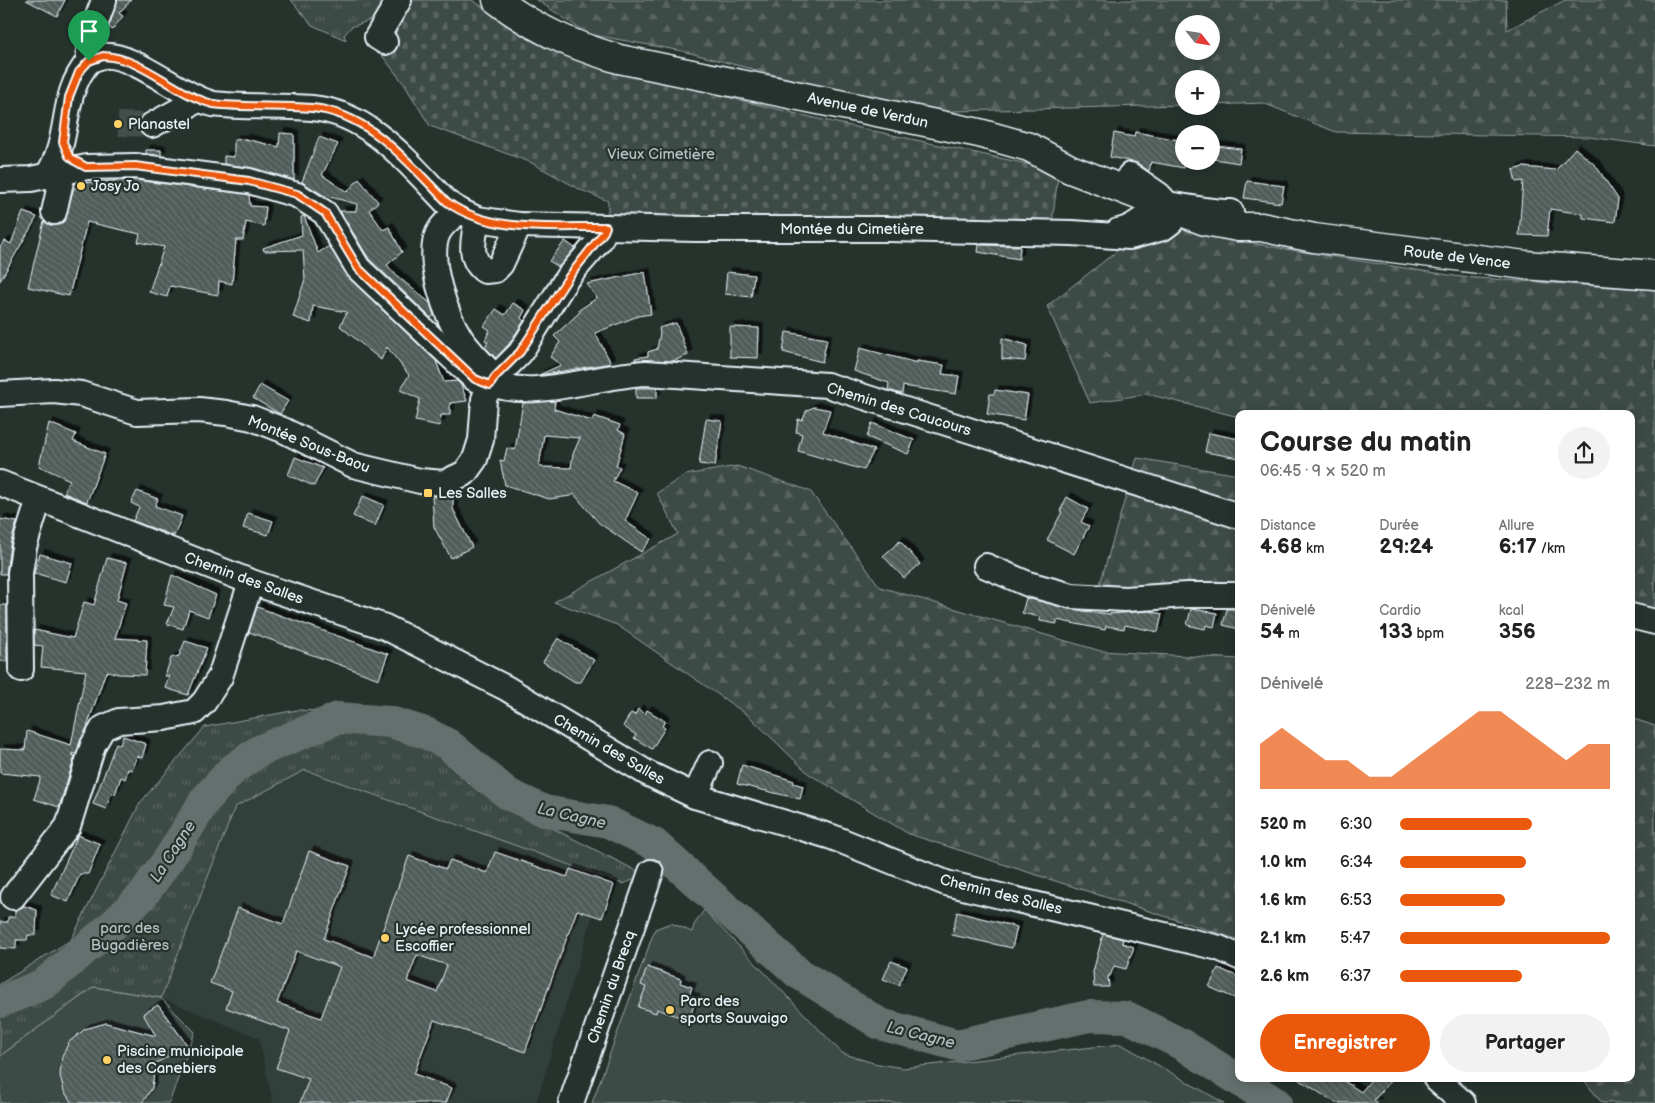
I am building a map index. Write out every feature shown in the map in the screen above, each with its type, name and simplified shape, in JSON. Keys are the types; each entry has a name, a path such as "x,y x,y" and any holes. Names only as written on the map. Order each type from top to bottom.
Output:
{"main road":[{"name":"Avenue de Verdun","path":"497,0 556,37 619,59 979,133 1029,147 1070,169 1205,221 1243,222"},
{"name":"Route de Vence","path":"1029,147 1070,156 1130,175 1243,222 1314,238 1525,265 1655,275"}],"street":[{"path":"89,61 88,50 90,40 104,0"},
{"path":"385,42 377,37 399,0"},
{"path":"54,212 56,160 63,142 73,84 89,61 103,56 115,57 137,65 198,100 229,106 312,108 349,117 366,126 447,202 468,215"},
{"path":"152,125 198,100"},
{"path":"63,142 69,156 86,167"},
{"path":"0,180 31,179 86,167 135,166 249,181 297,194 325,213 358,268 475,379 492,381"},
{"name":"Route de Vence","path":"1130,175 1159,195 1166,206"},
{"name":"Montée du Cimetière","path":"468,215 519,225 695,230 888,229 1099,235 1122,230 1153,211 1166,206"},
{"path":"468,215 472,251 478,266 485,271 495,270 501,264 519,225"},
{"path":"468,215 445,222 438,233 434,248 438,281 448,314 461,339 492,381"},
{"path":"492,381 520,352 568,278 600,240 606,227"},
{"name":"Chemin des Caucours","path":"492,381 550,390 627,374 646,373 828,385 1235,515"},
{"name":"Montée Sous-Baou","path":"0,394 54,391 82,394 137,412 199,410 252,418 282,430 353,465 420,482 438,484 460,477 475,459 481,440 484,399 492,381"},
{"name":"Chemin des Salles","path":"0,483 251,582 385,627 506,688 647,773 695,796 832,837 946,882 1219,948 1235,955"},
{"path":"21,670 20,573 24,547 40,499"},
{"path":"986,566 1028,584 1080,597 1125,599 1187,595 1235,595"},
{"path":"12,896 68,826 93,745 103,728 119,721 164,718 194,712 204,702 220,677 251,582"},
{"path":"1635,617 1655,622"},
{"path":"695,796 710,763"},
{"name":"Chemin du Brecq","path":"572,1103 651,872"},
{"path":"1439,1082 1462,1103"}],"shaded area":[{"name":"Lycée professionnel Escoffier","path":"305,770 604,877 536,1103 273,1103 259,1038 161,998 235,807"}],"green space":[{"path":"291,0 394,0 385,15 351,27 344,35 346,40 312,25"},
{"name":"Vieux Cimetière","path":"406,0 472,0 537,42 596,66 823,120 1032,165 1058,176 1052,223 835,225 608,214 608,201 581,190 530,162 430,126 404,84 377,49"},
{"path":"537,0 1506,0 1507,30 1565,0 1655,0 1655,146 1589,137 1336,132 1263,103 1220,105 1220,70 1175,70 1175,105 920,112 682,51 588,34"},
{"path":"1182,229 1279,248 1461,277 1655,290 1655,610 1635,606 1635,410 1235,410 1235,416 1147,394 1090,403 1047,306 1122,247"},
{"path":"1137,458 1235,474 1235,587 1097,594"},
{"path":"737,466 810,491 880,587 1101,651 1235,659 1235,939 909,834 809,774 749,716 617,625 554,602 678,534 657,493 685,475"},
{"name":"parc des Bugadières","path":"297,710 390,714 477,790 645,875 623,884 305,770 235,807 161,998 94,987 0,1056 0,984 71,940 140,803 205,727"},
{"path":"1635,719 1655,726 1655,1103 1602,1103 1585,1082 1635,1082"},
{"path":"704,910 842,1053 873,1063 903,1068 1121,1044 1224,1103 592,1103 655,929 671,923 692,932 694,925"},
{"path":"94,987 161,998 195,1032 169,1103 0,1103 0,1056"}],"building":[{"path":"26,0 65,0 57,16"},
{"path":"117,0 131,0 119,13 123,16 112,30 109,27"},
{"path":"1135,132 1175,139 1175,166 1151,162 1149,171 1137,163 1110,157 1114,133 1134,137"},
{"path":"280,133 294,134 294,180 253,168 224,164 224,156 234,157 234,140 245,139 279,147"},
{"path":"319,137 338,144 322,175 347,192 359,179 378,202 369,210 383,230 389,227 402,252 387,265 397,276 430,303 434,315 431,318 369,259 340,211 356,211 357,204 323,195 302,182"},
{"path":"1220,146 1241,149 1239,163 1220,160"},
{"path":"1575,148 1596,166 1618,199 1615,222 1583,218 1583,214 1550,209 1547,236 1519,235 1523,181 1516,182 1513,170 1523,167 1556,170"},
{"path":"146,150 161,150 161,156 146,154"},
{"path":"134,180 246,194 249,195 250,206 266,207 264,226 246,222 243,240 236,240 232,284 219,281 218,295 170,286 167,297 149,292 164,247 138,242 140,234 87,222 69,296 28,287 44,221 51,225 59,225 64,221 73,191 78,183"},
{"path":"1247,181 1284,186 1281,203 1244,198"},
{"path":"23,212 37,217 0,281 0,247 5,241 11,244"},
{"path":"304,216 318,253 329,246 349,278 436,361 444,382 457,381 461,385 467,401 450,403 450,415 441,415 440,426 415,421 420,399 400,390 409,375 387,347 381,360 340,326 347,312 313,306 311,323 293,317 305,279 303,250 264,251 263,248 302,235 301,217"},
{"path":"565,241 575,248 559,267 549,261"},
{"path":"979,245 1020,246 1019,259 978,252"},
{"path":"645,272 651,314 638,316 595,333 611,363 539,375 561,365 550,357 560,342 554,336 580,312 579,310 597,298 587,284"},
{"path":"727,272 754,275 751,297 725,294"},
{"path":"513,303 525,310 521,318 524,321 509,344 496,358 485,347 488,342 485,340 490,330 484,326 496,309 505,315"},
{"path":"676,323 688,355 673,361 635,360 635,358 648,356 648,352 657,349 659,328"},
{"path":"730,327 759,328 758,358 730,357"},
{"path":"786,332 827,339 822,362 783,352"},
{"path":"1002,338 1027,345 1025,361 1002,359"},
{"path":"860,348 917,363 917,361 944,365 942,374 959,376 956,394 903,386 902,394 888,390 889,383 854,371"},
{"path":"260,385 288,401 280,414 253,398"},
{"path":"636,388 657,388 657,398 636,398"},
{"path":"995,390 1028,395 1024,420 987,414 990,394 994,394"},
{"path":"555,401 554,409 592,421 594,416 620,425 618,430 625,434 616,466 620,467 613,481 638,493 625,521 651,539 641,552 599,523 574,494 549,499 505,485 500,460 504,461 507,448 515,450 523,403","holes":["544,435 580,438 573,454 571,468 539,467"]},
{"path":"814,407 830,410 823,432 874,450 864,470 798,451 802,434 796,432 798,419 802,420 807,410"},
{"path":"706,419 722,421 715,466 699,464"},
{"path":"49,423 76,434 73,441 105,454 87,502 64,493 70,480 39,466"},
{"path":"872,423 914,440 908,454 867,437"},
{"path":"1209,433 1235,438 1235,457 1205,452"},
{"path":"295,457 323,468 314,486 288,475"},
{"path":"137,491 158,499 155,506 182,516 174,536 133,521 139,507 131,503"},
{"path":"363,496 384,505 375,526 353,516"},
{"path":"453,496 453,509 472,547 451,558 434,527 432,497"},
{"path":"1067,497 1088,509 1081,522 1089,526 1074,554 1047,540 1062,512 1060,511"},
{"path":"248,513 273,521 268,535 243,528"},
{"path":"0,519 17,522 10,545 6,574 0,574"},
{"path":"900,541 920,564 904,578 883,556"},
{"path":"40,554 72,563 66,582 34,573"},
{"path":"107,558 127,563 117,600 126,603 115,638 147,640 145,675 118,674 108,671 105,674 76,754 72,753 75,756 59,807 34,799 41,777 0,773 0,749 25,750 27,731 71,745 86,671 41,667 43,646 34,645 34,630 73,638 84,602 94,605"},
{"path":"172,575 216,595 208,617 189,610 183,629 167,624 174,607 164,605"},
{"path":"1026,598 1083,611 1109,614 1150,611 1162,614 1158,632 1125,625 1124,629 1106,626 1105,630 1057,620 1057,624 1040,621 1040,617 1022,613"},
{"path":"0,605 7,605 7,662 0,661"},
{"path":"257,607 388,654 379,679 249,632"},
{"path":"1191,609 1217,613 1214,627 1206,625 1205,629 1187,625"},
{"path":"1227,609 1235,609 1235,628 1223,625"},
{"path":"558,638 594,660 581,682 575,682 543,662"},
{"path":"185,641 207,648 188,695 165,688 169,676 165,676 171,658 179,656"},
{"path":"638,709 645,714 647,710 665,721 662,726 665,728 652,749 634,738 636,735 623,726 631,713 635,715"},
{"path":"123,736 146,744 142,758 137,756 132,770 128,769 125,779 121,777 115,794 111,793 106,809 93,804 116,743 120,745"},
{"path":"742,765 794,781 793,783 803,786 800,799 737,784"},
{"path":"78,835 100,844 88,874 80,874 68,902 51,895"},
{"path":"309,851 350,866 324,939 373,957 409,856 446,869 450,860 487,873 495,852 567,877 570,869 614,885 602,918 577,910 525,1052 434,1020 414,1074 452,1088 446,1103 300,1103 309,1079 276,1068 290,1031 226,1008 232,991 210,983 238,908 283,924","holes":["296,951 340,967 321,1018 277,1003","417,955 447,965 437,992 407,981"]},
{"path":"24,906 37,910 36,935 28,935 27,940 16,940 16,949 0,948 0,922 8,922 8,917 15,917 15,910"},
{"path":"957,912 1017,927 1012,948 952,935"},
{"path":"1103,934 1123,939 1122,943 1134,947 1126,969 1114,966 1110,976 1108,976 1109,987 1094,987 1093,972"},
{"path":"891,961 907,967 899,985 883,979"},
{"path":"647,967 681,979 680,983 692,987 689,996 696,999 689,1020 657,1009 656,1013 638,1007 646,987 641,985"},
{"path":"1218,968 1235,975 1235,998 1209,987"},
{"name":"Piscine municipale des Canebiers","path":"158,1005 187,1045 155,1064 152,1088 142,1103 72,1103 64,1091 60,1075 62,1057 69,1042 85,1029 106,1023 156,1036 143,1014"},
{"path":"1303,1082 1346,1082 1361,1092 1369,1082 1390,1082 1374,1100 1378,1103 1336,1103"}],"waterway":[{"name":"La Cagne","path":"0,1002 44,984 112,926 142,896 170,857 205,800 232,770 259,751 338,718 390,722 426,733 449,745 508,794 544,811 608,822 654,844 798,973 880,1024 957,1045 1089,1016 1127,1017 1181,1044 1235,1078"},
{"name":"La Cagne","path":"1242,1082 1276,1103"}],"tunnel":[{"path":"118,124 152,125"}],"place":[{"name":"Planastel","path":"118,124"},
{"name":"Josy Jo","path":"81,186"},
{"name":"Les Salles","path":"428,493"},
{"name":"Lycée professionnel Escoffier","path":"385,938"},
{"name":"Parc des sports Sauvaigo","path":"670,1010"},
{"name":"Piscine municipale des Canebiers","path":"107,1060"}],"route":[{"path":"103,56 115,57 137,65 198,100 213,104 258,108 312,108 331,111 349,117 366,126 401,156 447,202 476,219 519,225 606,227 600,240 568,278 520,352 495,377 490,385 475,379 358,268 325,213 297,194 249,181 135,166 86,167 75,161 69,156 63,142 69,97 79,72 89,61 103,56"}]}
